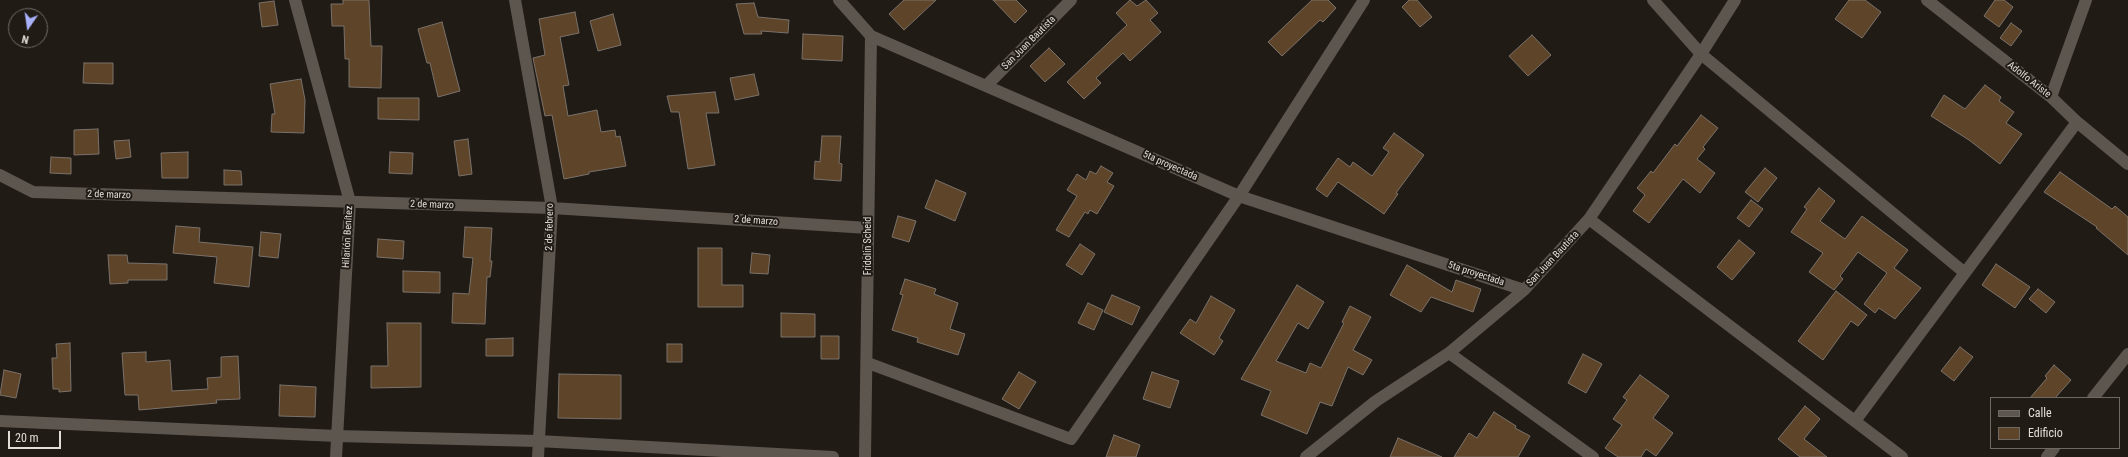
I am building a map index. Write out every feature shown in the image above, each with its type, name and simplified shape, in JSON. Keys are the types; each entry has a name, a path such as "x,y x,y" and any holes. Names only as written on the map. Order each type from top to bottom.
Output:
{"street":[{"name":"Hilarión Benítez","path":"295,0 350,202 336,457"},
{"name":"2 de febrero","path":"515,0 552,208 538,457"},
{"name":"5ta proyectada","path":"839,0 871,36 1239,196 1524,290"},
{"name":"San Juan Bautista","path":"986,86 1072,0"},
{"path":"868,363 1071,439 1239,196 1364,0"},
{"path":"1653,0 1701,54 1965,273"},
{"name":"San Juan Bautista","path":"1306,457 1376,401 1449,353 1524,290 1589,219 1701,54 1735,0"},
{"name":"Adolfo Ariste","path":"1927,0 2051,97 2077,122 2128,164"},
{"path":"2051,97 2086,0"},
{"name":"Fridolin Scheid","path":"865,457 868,363 868,228 871,36"},
{"path":"1855,421 2077,122"},
{"name":"2 de marzo","path":"0,175 34,192 552,208 868,228"},
{"path":"1589,219 1902,457"},
{"path":"1449,353 1593,457"},
{"path":"2095,397 2128,354"},
{"path":"0,421 337,436 538,441 833,457"},
{"path":"2047,457 2053,449"}],"building":[{"path":"343,0 369,0 371,46 382,46 381,88 349,87 349,59 345,59 344,26 332,26 331,4 343,4"},
{"path":"904,0 936,0 904,30 889,14"},
{"path":"993,0 1016,0 1027,11 1015,23"},
{"path":"1130,0 1137,6 1146,0 1158,13 1150,20 1161,32 1130,61 1123,53 1096,78 1101,83 1084,99 1067,82 1127,25 1116,13"},
{"path":"1312,0 1328,0 1336,8 1323,22 1320,20 1282,56 1268,42"},
{"path":"1409,0 1417,0 1432,17 1420,27 1402,7"},
{"path":"1849,0 1865,0 1881,12 1862,38 1835,19"},
{"path":"1995,0 2004,0 2013,7 1999,27 1984,16"},
{"path":"274,1 278,25 262,27 259,3"},
{"path":"754,3 758,17 789,20 788,33 761,31 762,34 744,34 736,4"},
{"path":"575,12 579,33 560,37 569,85 563,86 568,116 597,110 601,132 615,130 616,137 620,136 626,166 589,172 589,174 564,179 552,115 545,116 533,58 545,55 539,19"},
{"path":"613,14 621,45 598,51 590,21"},
{"path":"442,22 460,91 438,97 430,63 427,63 418,29"},
{"path":"2011,23 2022,31 2011,46 2000,38"},
{"path":"803,34 843,36 842,61 802,59"},
{"path":"1532,35 1551,55 1528,76 1509,56"},
{"path":"1049,48 1065,64 1045,82 1030,66"},
{"path":"84,63 113,63 113,84 83,83"},
{"path":"754,74 759,95 735,100 730,78"},
{"path":"301,79 305,100 304,133 271,132 272,114 275,114 270,84"},
{"path":"1985,85 2001,97 1999,101 2014,112 2006,123 2022,134 2000,164 1969,140 1931,116 1944,95 1965,109"},
{"path":"715,92 719,113 706,113 715,165 688,169 679,112 671,112 667,96"},
{"path":"378,98 419,98 419,120 378,119"},
{"path":"1701,115 1718,128 1703,147 1705,149 1697,159 1715,173 1700,193 1683,179 1649,223 1633,211 1645,195 1637,188 1651,171 1653,173 1675,144 1677,146"},
{"path":"98,129 99,154 74,155 74,130"},
{"path":"1394,133 1424,155 1396,193 1398,194 1384,214 1338,182 1327,197 1316,189 1338,158 1350,167 1353,162 1372,176 1389,152 1383,148"},
{"path":"822,136 841,136 839,163 842,164 841,181 814,179 815,161 820,162"},
{"path":"468,139 472,174 459,176 454,141"},
{"path":"129,140 131,157 116,159 114,141"},
{"path":"188,152 188,178 162,178 161,153"},
{"path":"390,152 413,153 412,174 389,173"},
{"path":"51,157 71,158 71,174 50,173"},
{"path":"1101,166 1113,173 1107,182 1114,186 1097,214 1090,210 1088,214 1085,212 1069,237 1056,230 1077,196 1067,190 1077,174 1086,180 1090,171 1096,174"},
{"path":"1765,168 1777,178 1758,202 1745,192"},
{"path":"224,170 241,171 242,185 224,185"},
{"path":"2060,172 2112,209 2115,206 2128,217 2128,255 2096,228 2097,227 2044,192"},
{"path":"936,180 966,193 955,221 925,208"},
{"path":"1819,188 1835,201 1820,221 1845,239 1862,216 1908,250 1894,268 1921,288 1895,319 1879,308 1875,313 1864,304 1887,273 1858,252 1840,276 1843,279 1834,290 1809,272 1823,253 1791,232 1807,209 1804,207"},
{"path":"1751,200 1763,209 1749,227 1737,218"},
{"path":"898,216 916,221 909,242 892,237"},
{"path":"176,226 200,228 199,242 253,247 249,287 214,283 217,257 173,253"},
{"path":"465,227 492,228 490,261 492,261 490,277 487,277 485,324 452,323 453,293 469,294 473,258 463,257"},
{"path":"261,232 281,234 278,258 259,256"},
{"path":"378,239 404,241 403,259 377,257"},
{"path":"1739,240 1755,253 1732,280 1717,267"},
{"path":"1080,244 1095,254 1082,275 1066,265"},
{"path":"698,248 722,248 722,285 743,285 743,307 698,307"},
{"path":"752,253 770,255 768,274 750,273"},
{"path":"108,255 127,255 128,263 167,264 167,280 128,280 128,283 110,284"},
{"path":"1996,264 2030,287 2015,308 1982,285"},
{"path":"1407,265 1452,292 1456,280 1481,289 1473,312 1431,297 1421,312 1390,295"},
{"path":"403,271 440,272 440,293 403,292"},
{"path":"905,279 936,289 934,294 958,303 950,329 965,334 958,355 917,342 918,338 892,330 903,295 900,294"},
{"path":"1297,285 1324,302 1308,329 1298,323 1276,361 1306,373 1310,363 1321,368 1344,323 1342,322 1350,306 1371,317 1353,350 1372,360 1363,375 1348,367 1332,406 1320,402 1307,434 1261,415 1271,391 1241,379"},
{"path":"2038,289 2055,302 2046,313 2029,299"},
{"path":"1836,291 1867,315 1858,326 1851,321 1823,360 1798,341"},
{"path":"1112,295 1140,307 1132,325 1104,312"},
{"path":"1211,296 1235,310 1219,338 1223,341 1214,355 1180,333 1190,319 1196,323"},
{"path":"1088,303 1103,310 1094,330 1078,323"},
{"path":"781,313 815,314 815,337 781,337"},
{"path":"387,323 421,323 421,387 371,388 371,366 388,366"},
{"path":"821,336 839,336 839,359 821,359"},
{"path":"513,338 513,356 486,356 486,339"},
{"path":"70,343 71,391 59,392 59,389 53,389 52,358 57,358 56,344"},
{"path":"667,344 682,344 682,362 667,362"},
{"path":"1960,347 1973,357 1954,381 1941,371"},
{"path":"146,352 146,362 170,360 172,391 208,389 207,378 221,377 221,357 238,356 240,399 216,400 217,403 139,410 138,395 125,395 122,353"},
{"path":"1583,354 1602,364 1586,393 1568,383"},
{"path":"2054,365 2071,380 2056,397 2031,397 2047,378 2045,376"},
{"path":"4,370 21,374 16,398 0,395"},
{"path":"1019,372 1036,382 1019,409 1002,399"},
{"path":"1152,372 1179,381 1170,408 1143,399"},
{"path":"559,374 621,375 621,419 558,418"},
{"path":"1640,375 1669,396 1653,418 1673,433 1656,456 1646,449 1641,457 1618,457 1605,448 1622,425 1613,419 1627,400 1623,397"},
{"path":"280,385 316,387 315,417 279,416"},
{"path":"1805,406 1820,419 1804,439 1827,457 1800,457 1778,439"},
{"path":"1494,412 1516,426 1515,428 1530,436 1518,457 1454,457 1469,433 1477,438"},
{"path":"1114,435 1140,445 1136,457 1106,457"},
{"path":"1398,438 1442,457 1390,457"}]}
